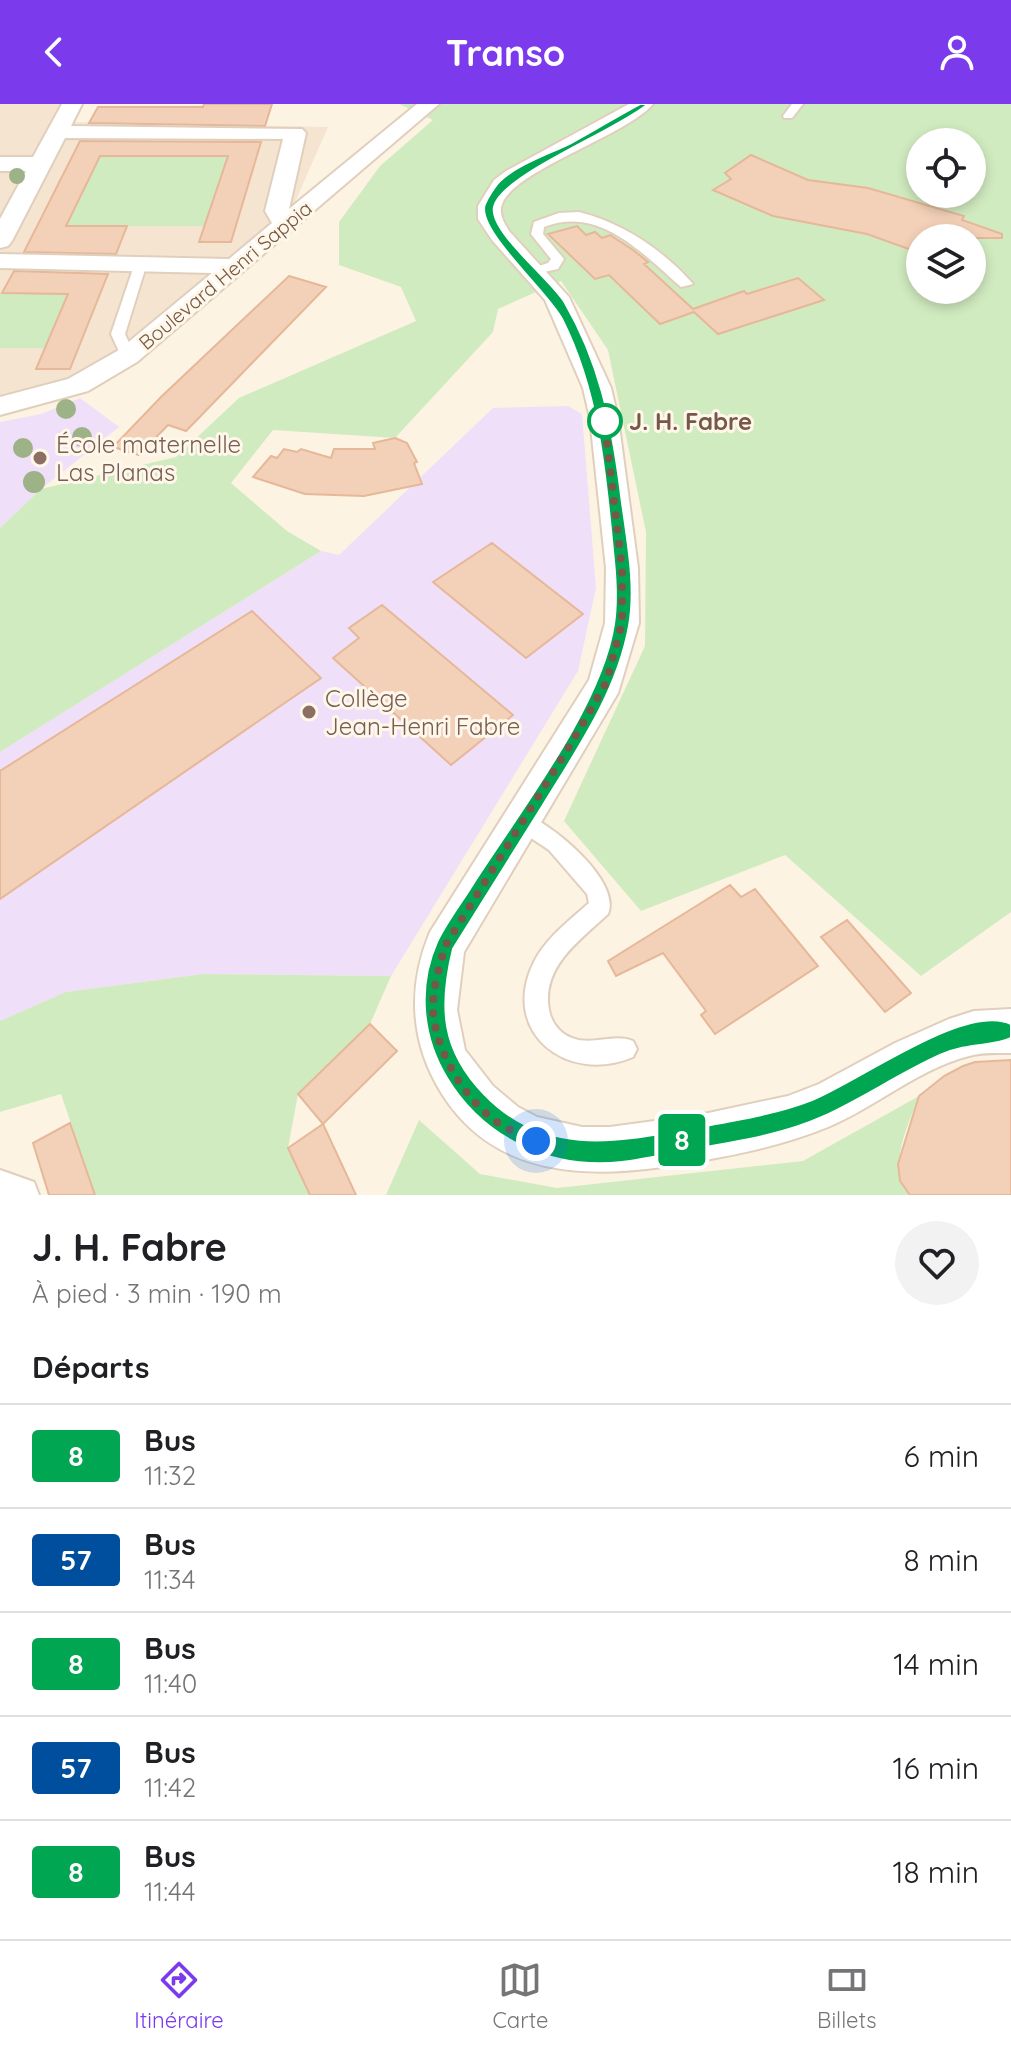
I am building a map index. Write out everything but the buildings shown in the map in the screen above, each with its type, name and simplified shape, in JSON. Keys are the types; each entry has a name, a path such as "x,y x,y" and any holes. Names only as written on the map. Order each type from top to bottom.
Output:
{"street":[{"path":"0,241 72,104"},
{"name":"Boulevard Henri Sappia","path":"0,406 78,385 128,356 285,225 391,122 429,104"},
{"path":"643,104 582,141 514,176 493,196 489,206 490,219 500,235 556,297 597,388 608,442 622,568 622,623 606,683 445,946 436,979 433,1017 445,1056 467,1091 497,1123 536,1141 581,1152 619,1152 752,1128 816,1109 934,1047 970,1034 1011,1031"},
{"path":"57,132 295,133 277,211 285,225"},
{"path":"0,164 40,164"},
{"path":"0,261 235,266"}],"lane":[{"path":"788,116 798,104"},
{"path":"535,272 553,266 558,259 537,234 538,225 546,220 584,218 604,221 620,228 686,284"},
{"path":"128,356 118,334 141,263"},
{"path":"523,822 556,843 597,890 600,899 600,907 549,956 536,981 533,1000 539,1021 554,1042 579,1052 625,1049"},
{"path":"0,1183 25,1191 26,1195"}],"shaded area":[{"path":"0,104 83,104 74,122 328,127 285,225 128,356 0,406"},
{"name":"École maternelle Las Planas","path":"80,398 119,427 41,489 0,528 0,422 41,414"},
{"name":"Collège Jean-Henri Fabre","path":"568,406 582,414 596,588 578,671 391,976 203,974 67,992 0,1021 0,752 321,551 339,555 493,408"}],"green space":[{"path":"399,104 1011,104 1011,912 921,976 785,855 641,911 564,821 645,646 646,532 608,350 561,281 498,309 493,332 395,438 273,430 231,483 287,531 321,551 0,752 0,528 41,489 176,457 239,398 416,321 401,287 339,265 339,222 380,166 433,120"},
{"path":"100,156 228,156 204,226 66,226"},
{"path":"0,293 68,294 45,348 0,348"},
{"path":"203,974 391,976 370,1024 298,1094 288,1148 310,1195 95,1195 61,1094 0,1112 0,1021 66,992"},
{"path":"919,1096 901,1146 900,1171 910,1195 386,1195 419,1120 480,1174 557,1188 803,1161"}],"bus line":[{"name":"8","path":"643,104 582,141 514,176 502,185 489,206 490,219 500,235 556,297 589,364 597,388 608,442 622,568 622,623 606,683 445,946 436,979 433,1017 445,1056 467,1091 497,1123 536,1141 581,1152 619,1152 752,1128 816,1109 934,1047 970,1034 1011,1031"}],"place":[{"name":"J. H. Fabre","path":"605,421"},
{"name":"École maternelle Las Planas","path":"40,458"},
{"name":"Collège Jean-Henri Fabre","path":"309,712"}],"route":[{"path":"536,1141 497,1123 467,1091 445,1056 433,1017 436,979 445,946 606,683 622,623 622,568 604,418 605,421"}]}
